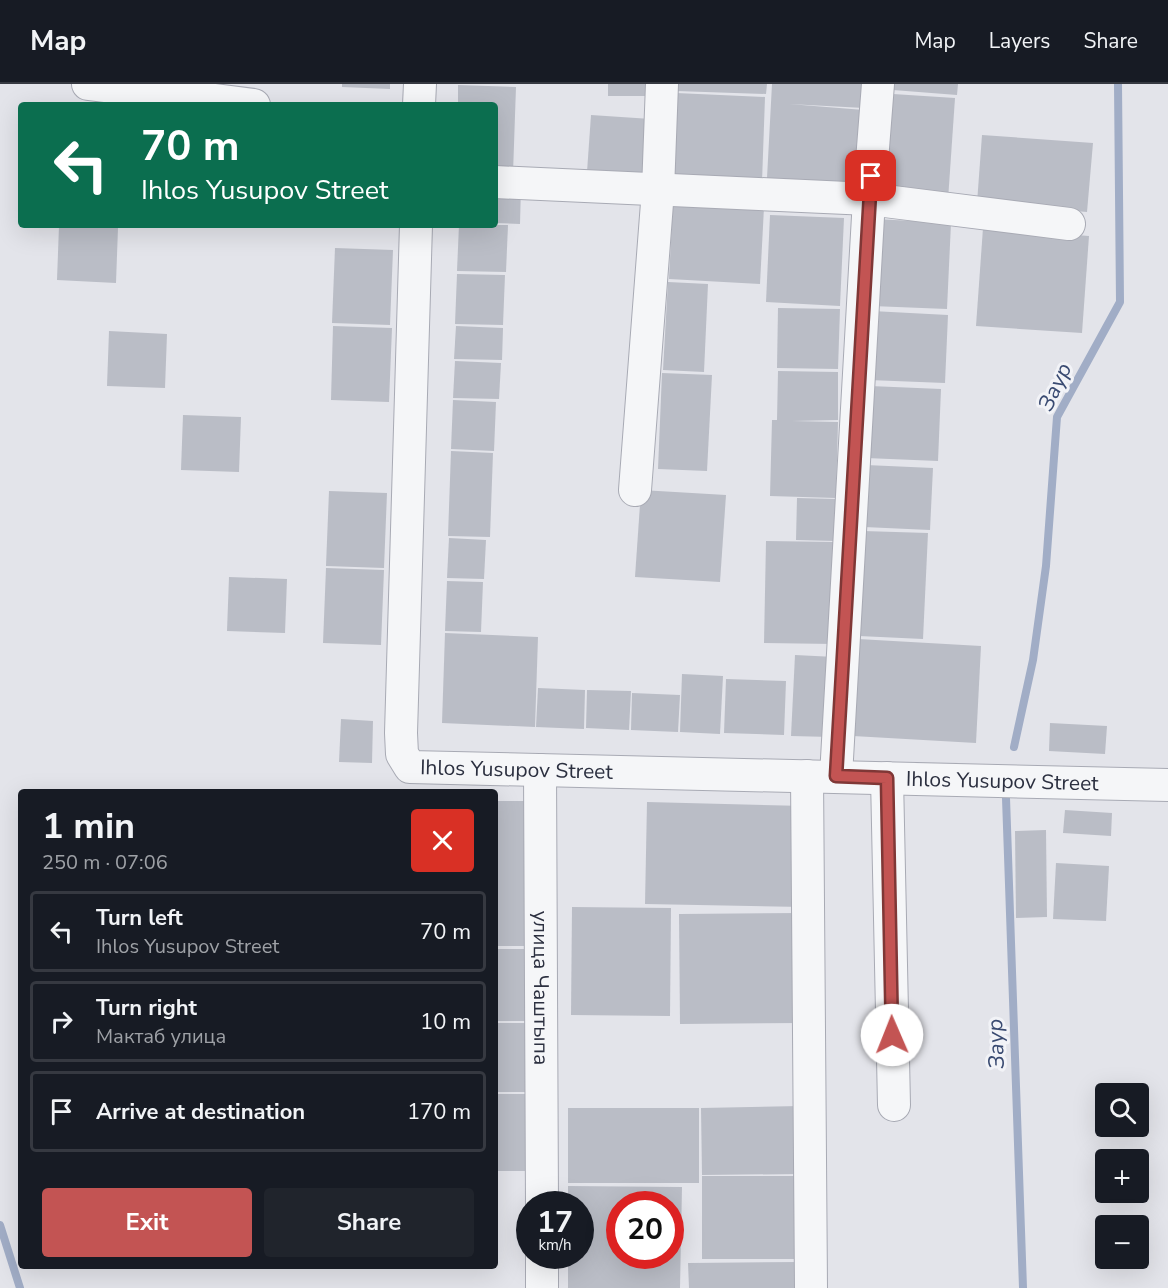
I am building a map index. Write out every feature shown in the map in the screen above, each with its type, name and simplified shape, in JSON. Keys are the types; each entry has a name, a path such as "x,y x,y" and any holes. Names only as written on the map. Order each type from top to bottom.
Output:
{"street":[{"path":"88,84 180,90 239,102"},
{"path":"419,102 420,84"},
{"path":"635,490 658,190 662,84"},
{"path":"811,1288 821,776 878,84"},
{"path":"498,182 869,199 1070,224"},
{"name":"Ihlos Yusupov Street","path":"416,228 402,754 410,767 1168,784"},
{"name":"улица Чаштыпа","path":"540,770 542,1191"},
{"path":"887,778 894,1105"},
{"path":"542,1269 542,1288"}],"building":[{"path":"342,84 390,84 390,89 342,87"},
{"path":"608,84 645,84 645,96 608,96"},
{"path":"676,84 767,84 766,94 676,91"},
{"path":"772,84 865,84 864,108 789,104 864,110 858,185 767,178"},
{"path":"894,84 958,84 957,95 893,90"},
{"path":"458,85 516,87 513,173 498,172 498,102 458,102"},
{"path":"676,93 765,97 762,182 672,178"},
{"path":"893,94 955,98 948,200 886,195"},
{"path":"591,115 651,119 648,176 587,172"},
{"path":"982,135 1093,143 1087,212 977,203"},
{"path":"498,186 521,187 520,224 498,223"},
{"path":"673,202 764,207 760,284 669,279"},
{"path":"770,215 844,218 840,306 766,302"},
{"path":"875,219 951,223 947,309 872,306"},
{"path":"498,225 508,225 506,272 457,271 459,228 498,228"},
{"path":"59,228 118,228 116,283 57,280"},
{"path":"983,228 1089,236 1082,333 976,326"},
{"path":"335,248 393,250 390,325 332,323"},
{"path":"457,274 505,275 503,325 455,324"},
{"path":"668,282 708,284 704,372 663,370"},
{"path":"778,308 840,309 838,369 777,368"},
{"path":"872,311 948,315 945,383 869,380"},
{"path":"333,326 392,328 389,402 331,400"},
{"path":"456,326 503,328 502,360 454,359"},
{"path":"109,331 167,334 165,388 107,386"},
{"path":"455,361 501,363 499,399 453,398"},
{"path":"778,371 838,372 838,420 792,421 838,422 836,498 770,496 772,420 777,420"},
{"path":"662,373 712,375 707,471 658,469"},
{"path":"870,386 941,389 938,461 866,458"},
{"path":"453,400 496,402 494,451 451,449"},
{"path":"183,415 241,417 239,472 181,470"},
{"path":"451,451 493,453 490,537 448,536"},
{"path":"866,465 933,468 930,530 864,527"},
{"path":"641,490 726,495 720,582 635,577"},
{"path":"329,491 387,493 384,568 326,566"},
{"path":"797,498 836,499 835,541 796,540"},
{"path":"863,531 928,533 923,639 859,636"},
{"path":"449,538 486,540 484,579 447,578"},
{"path":"766,541 836,542 834,644 764,643"},
{"path":"326,568 384,570 381,645 323,643"},
{"path":"229,577 287,579 285,633 227,631"},
{"path":"447,581 483,582 481,632 445,631"},
{"path":"445,633 538,637 535,727 442,723"},
{"path":"858,639 981,646 976,743 853,736"},
{"path":"795,655 835,657 831,737 791,736"},
{"path":"682,674 723,676 720,734 680,732"},
{"path":"726,679 786,681 784,735 724,733"},
{"path":"538,688 585,690 584,729 536,727"},
{"path":"587,690 631,691 629,730 586,728"},
{"path":"632,693 680,695 678,732 631,730"},
{"path":"341,719 373,721 372,763 339,762"},
{"path":"1050,723 1107,726 1105,754 1049,751"},
{"path":"498,801 535,801 534,946 498,946"},
{"path":"647,802 805,806 803,907 645,904"},
{"path":"1065,810 1112,813 1111,836 1063,833"},
{"path":"1046,830 1047,917 1016,918 1015,831"},
{"path":"1056,863 1109,866 1106,921 1053,919"},
{"path":"572,907 671,908 670,1016 571,1015"},
{"path":"801,913 802,1023 680,1024 679,914"},
{"path":"498,949 533,949 534,1021 498,1021"},
{"path":"498,1023 534,1023 534,1092 498,1092"},
{"path":"498,1094 534,1094 534,1171 498,1171"},
{"path":"800,1106 801,1174 702,1175 701,1108"},
{"path":"568,1108 699,1108 699,1183 568,1183"},
{"path":"702,1176 801,1176 801,1259 702,1259"},
{"path":"568,1186 682,1187 682,1191 606,1191 606,1269 680,1269 680,1288 568,1288 568,1269 594,1269 594,1191 568,1191"},
{"path":"800,1262 801,1288 689,1288 688,1263"}],"waterway":[{"name":"Заур","path":"1014,747 1033,660 1046,566 1057,417 1120,302 1118,84"},
{"name":"Заур","path":"1006,798 1023,1288"},
{"path":"0,1225 20,1288"}],"route":[{"path":"871,176 836,776 887,778 892,1035"}]}
